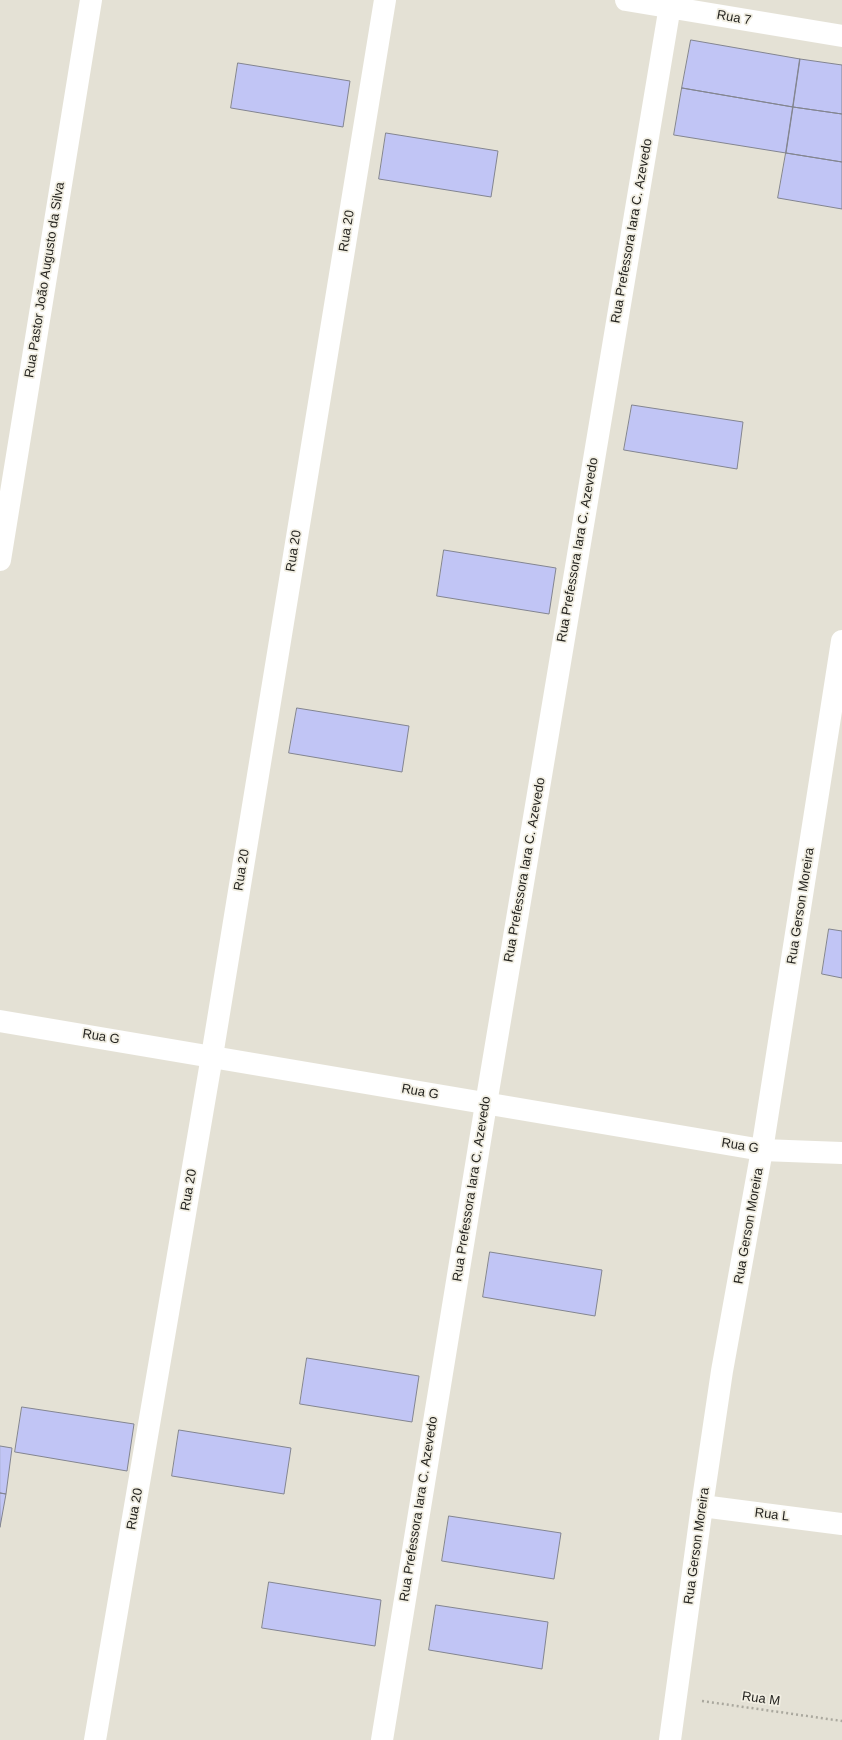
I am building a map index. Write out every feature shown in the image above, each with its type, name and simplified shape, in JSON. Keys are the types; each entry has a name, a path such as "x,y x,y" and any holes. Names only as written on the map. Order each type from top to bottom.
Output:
{"street":[{"name":"Rua Pastor João Augusto da Silva","path":"0,560 91,0"},
{"name":"Rua 20","path":"95,1740 212,1056 384,0"},
{"name":"Rua 7","path":"626,0 670,4 842,36"},
{"name":"Rua Prefessora Iara C. Azevedo","path":"382,1740 486,1104 670,4"},
{"name":"Rua Gerson Moreira","path":"670,1740 702,1506 724,1363 762,1150 842,641"},
{"name":"Rua G","path":"0,1021 762,1150 842,1153"},
{"name":"Rua L","path":"702,1506 842,1524"}],"path":[{"name":"Rua M","path":"676,1697 842,1721"}],"building":[{"path":"691,40 800,59 793,107 682,88"},
{"path":"800,59 842,65 842,114 793,107"},
{"path":"238,63 350,81 343,127 231,108"},
{"path":"682,88 793,107 786,153 674,135"},
{"path":"793,107 842,114 842,162 786,153"},
{"path":"386,133 498,151 491,197 379,179"},
{"path":"786,153 842,162 842,209 778,198"},
{"path":"632,405 743,422 737,469 624,450"},
{"path":"444,550 556,568 549,614 437,596"},
{"path":"297,708 409,726 402,772 289,753"},
{"path":"829,929 842,931 842,978 822,974"},
{"path":"490,1252 602,1270 595,1316 483,1297"},
{"path":"307,1358 419,1376 412,1422 300,1404"},
{"path":"22,1407 134,1424 127,1471 15,1452"},
{"path":"179,1430 291,1448 284,1494 172,1476"},
{"path":"0,1446 12,1448 6,1494 0,1493"},
{"path":"0,1493 6,1494 0,1527"},
{"path":"449,1516 561,1533 554,1579 442,1561"},
{"path":"269,1582 381,1600 375,1646 262,1628"},
{"path":"436,1605 548,1622 542,1669 429,1650"}]}
